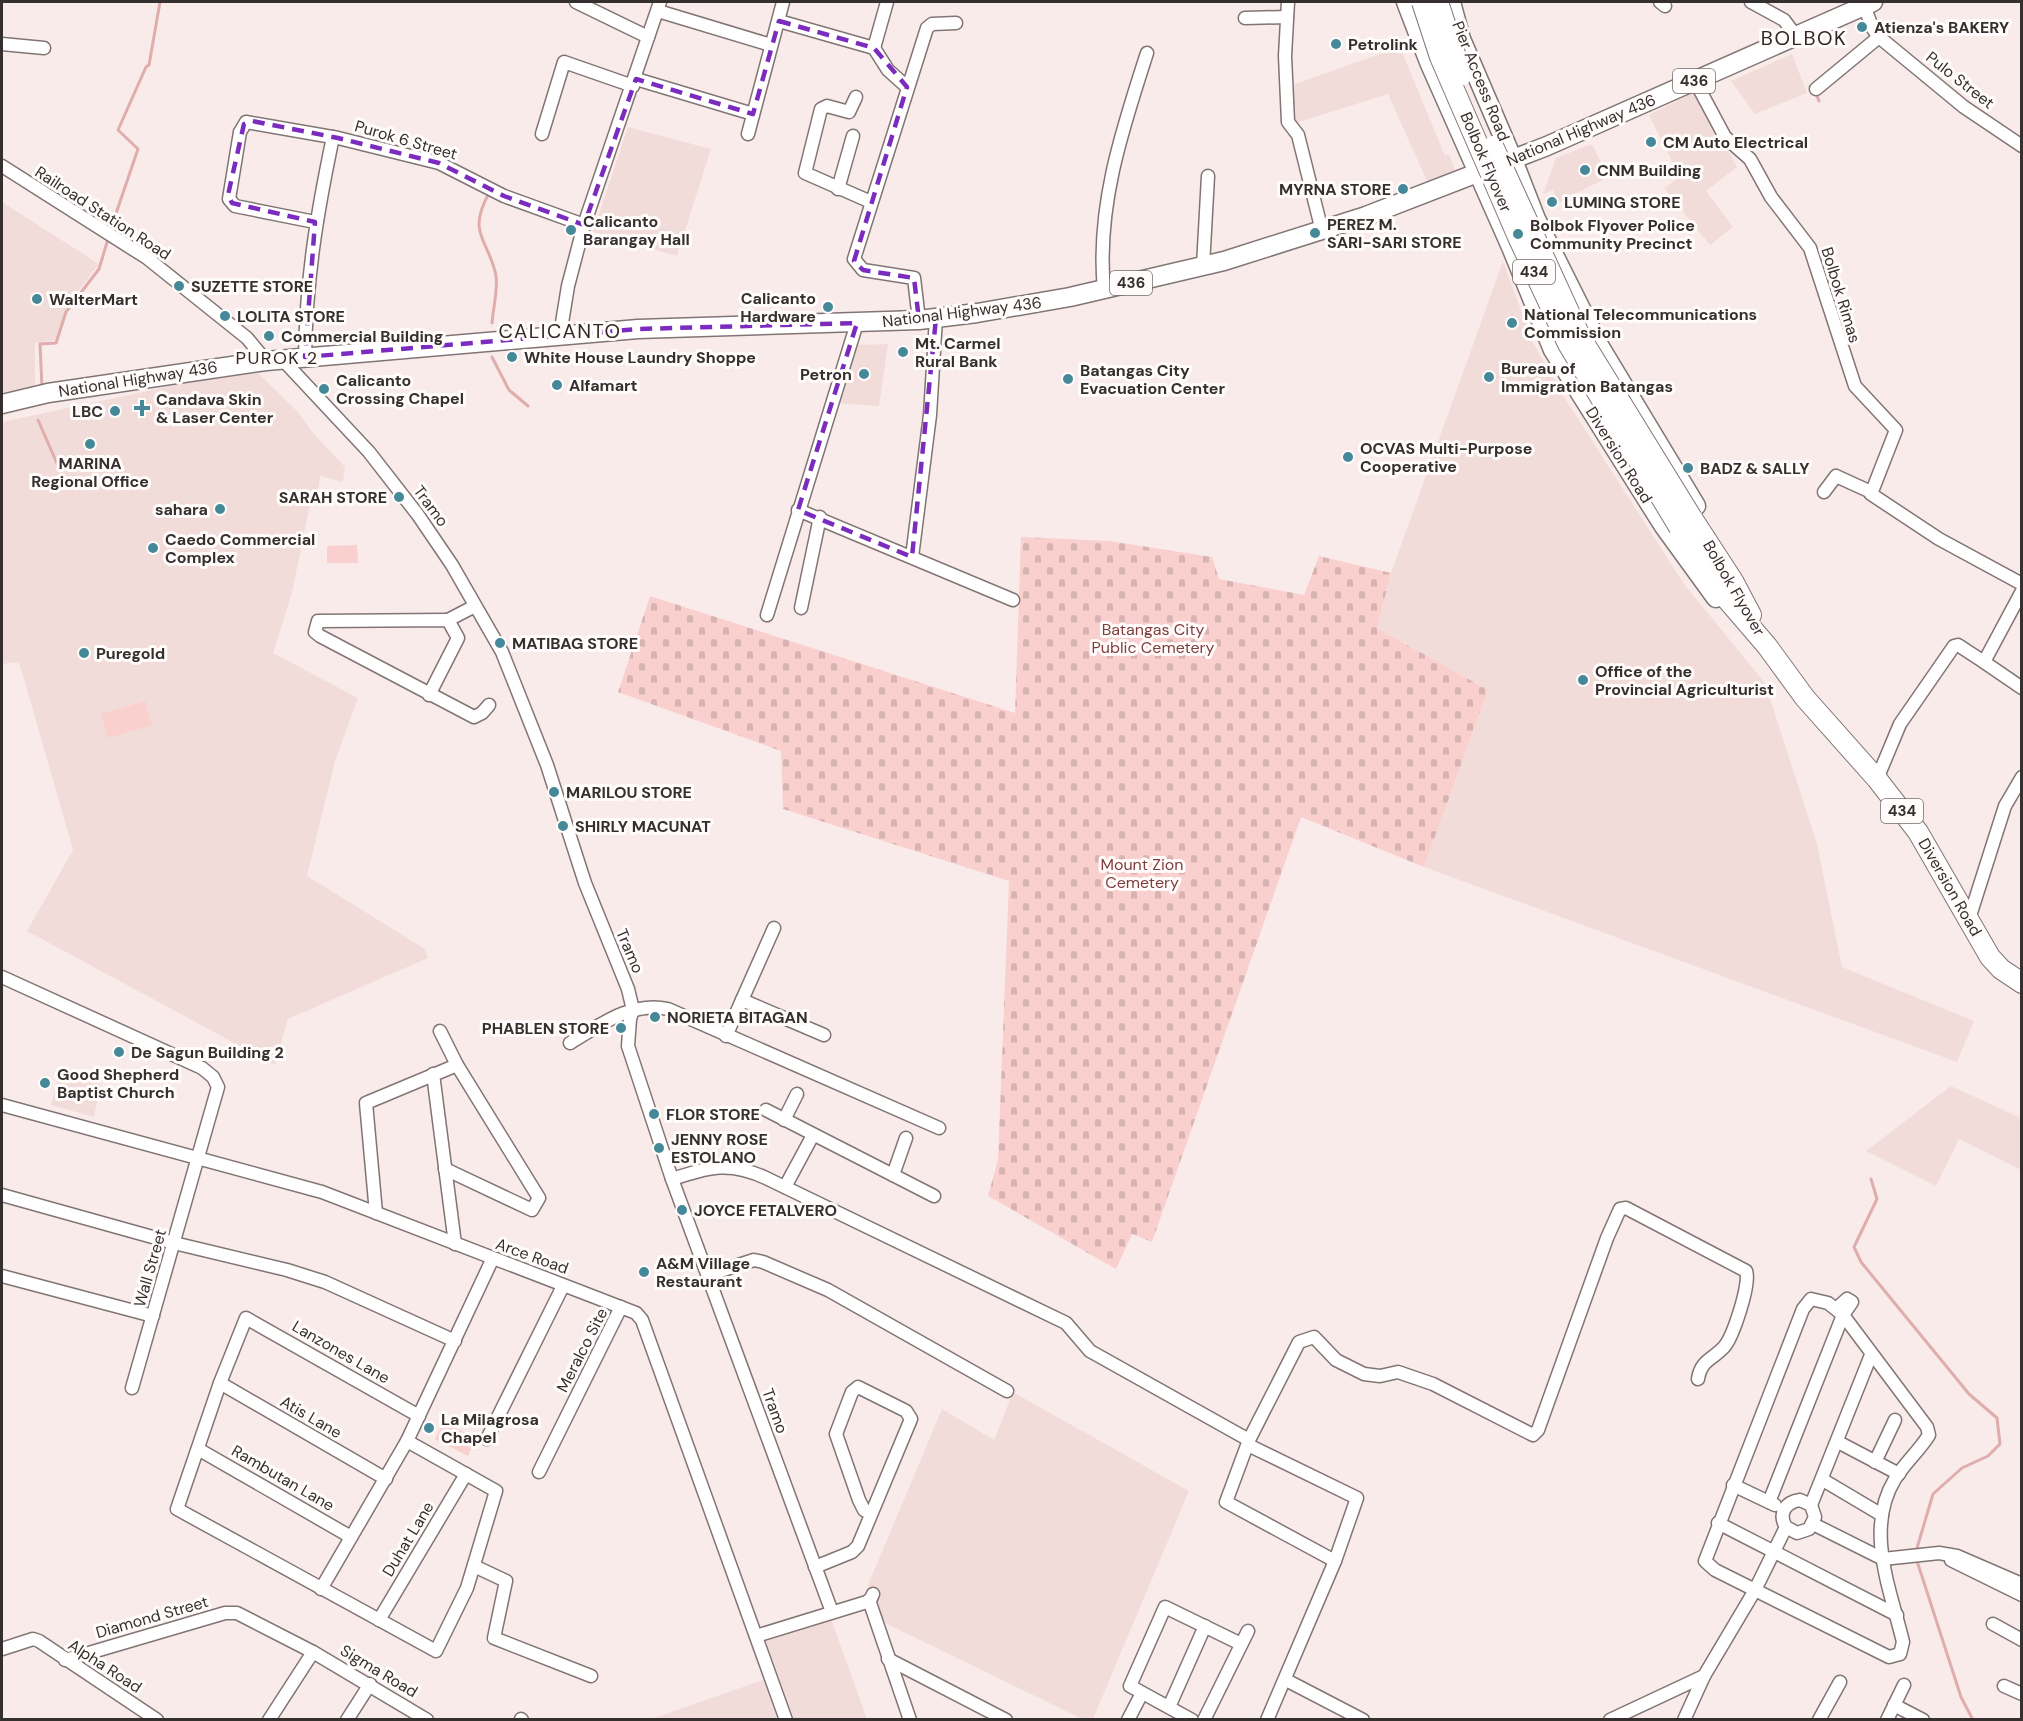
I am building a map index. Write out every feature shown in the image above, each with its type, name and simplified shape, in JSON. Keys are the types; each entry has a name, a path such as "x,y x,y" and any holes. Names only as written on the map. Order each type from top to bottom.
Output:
{"highway":[{"name":"Bolbok Flyover","path":"1422,2 1440,57 1518,237 1568,344 1686,523 1733,581 1767,646"},
{"name":"Bolbok Flyover","path":"1438,2 1453,52 1473,99 1581,338 1686,523"},
{"name":"Diversion Road","path":"1767,646 1805,698 1877,779 1918,832 1989,957 2001,969 2022,983"}],"main road":[{"name":"434","path":"1406,2 1477,174"},
{"name":"Pier Access Road","path":"1450,2 1461,39 1513,160"},
{"name":"National Highway 436","path":"2,404 48,393 274,360 560,335 696,327 927,319 1020,307 1104,290 1203,266 1322,231 1477,174 1869,4"},
{"name":"Diversion Road","path":"1513,160 1536,219 1600,347 1737,574 1767,646"},
{"name":"Diversion Road","path":"1477,174 1511,247 1553,350 1663,525 1709,592 1767,646"}],"street":[{"path":"576,2 648,37"},
{"path":"748,134 783,2"},
{"path":"874,48 887,2"},
{"path":"1288,2 1285,66 1288,122 1298,135 1322,231"},
{"path":"1751,2 1784,20 1796,36"},
{"name":"Pulo Street","path":"1869,4 1872,29 1879,37 1964,107 2022,146"},
{"path":"560,335 568,286 584,225 659,6 771,45"},
{"path":"1245,18 1287,17"},
{"path":"779,21 874,48 888,70 907,87"},
{"path":"912,557 930,415 927,319 914,278 866,271 855,262 870,202 927,28 933,24 956,23"},
{"path":"1816,89 1879,37"},
{"path":"2,44 44,48"},
{"path":"1104,290 1101,254 1109,185 1147,53"},
{"path":"542,134 564,62 753,114"},
{"name":"Bolbok Rimas","path":"1695,81 1725,136 1750,159 1771,197 1810,248 1855,386 1896,430 1871,492"},
{"path":"856,97 849,112 827,106 821,109 805,167 807,176 870,202"},
{"name":"Purok 6 Street","path":"315,222 235,206 229,199 240,132 246,122 333,137 452,168 504,196 584,225"},
{"path":"838,189 852,136"},
{"path":"305,357 307,297 315,222 333,137"},
{"name":"Railroad Station Road","path":"2,166 147,258 274,360"},
{"path":"1203,266 1208,176"},
{"path":"767,615 857,323"},
{"name":"Tramo","path":"274,360 369,452 436,540 502,652 547,765 585,883 624,979 633,1010 628,1046 672,1179 832,1612"},
{"path":"1824,492 1836,476 1871,492 1939,539 2022,584"},
{"path":"798,510 820,517 1012,600"},
{"path":"801,608 820,517"},
{"path":"1984,662 2022,591"},
{"path":"476,606 448,620 322,620 316,624 315,632 429,695 474,717 482,713 489,705"},
{"path":"429,695 458,638 448,620"},
{"path":"1877,779 1900,724 1954,646 1958,645 2022,688"},
{"path":"1969,919 2005,806 2022,777"},
{"path":"726,1036 774,928"},
{"name":"Wall Street","path":"2,976 202,1068 213,1077 218,1087 200,1157 132,1388"},
{"path":"742,1000 825,1035"},
{"path":"570,1043 612,1017 633,1010 668,1009 939,1128"},
{"path":"440,1031 457,1065 539,1198 532,1210 445,1169"},
{"path":"376,1213 366,1103 457,1065"},
{"path":"433,1074 454,1244"},
{"path":"784,1120 797,1094"},
{"name":"Arce Road","path":"2,1105 322,1192 492,1260 636,1313 642,1320 786,1719"},
{"path":"766,1110 934,1196"},
{"path":"785,1186 813,1135"},
{"path":"893,1175 906,1138"},
{"path":"672,1179 723,1166 751,1171 785,1186 1066,1323 1090,1351 1249,1442 1357,1498 1335,1561 1286,1680 1267,1719"},
{"path":"2,1195 174,1243 287,1269 325,1282 455,1341"},
{"path":"1335,1561 1226,1502 1249,1442 1299,1342 1314,1337 1336,1360 1364,1374 1380,1376 1398,1372 1433,1384 1533,1435 1538,1430 1606,1238 1617,1213 1620,1209 1626,1208 1740,1265 1746,1271 1749,1282 1728,1340 1721,1350 1706,1359 1698,1379"},
{"path":"321,1589 407,1441 492,1260"},
{"path":"708,1275 754,1260 763,1262 828,1290 1008,1391"},
{"path":"2,1276 153,1316"},
{"path":"487,1439 563,1286"},
{"path":"1811,1299 1819,1299 1840,1312 1927,1427 1929,1435 1899,1474 1882,1515 1880,1533 1883,1559 1903,1648 1895,1657 1889,1657 1755,1590 1707,1564 1705,1556 1806,1304 1811,1299"},
{"name":"Meralco Site","path":"539,1472 621,1307"},
{"path":"1769,1502 1840,1312"},
{"name":"Lanzones Lane","path":"220,1383 246,1318 421,1412"},
{"path":"1811,1505 1800,1500 1788,1504 1782,1515 1786,1527 1791,1531 1804,1532 1813,1524 1815,1517 1811,1505 1823,1480 1871,1355"},
{"path":"220,1383 177,1509 436,1651 455,1616 474,1566 496,1491 407,1441"},
{"name":"Atis Lane","path":"220,1383 386,1479"},
{"path":"814,1567 855,1550 862,1539 911,1416 906,1411 858,1387 852,1392 836,1434 859,1500 871,1514"},
{"path":"1875,1462 1895,1420"},
{"path":"1838,1442 1899,1474"},
{"name":"Rambutan Lane","path":"198,1449 351,1537"},
{"name":"Duhat Lane","path":"379,1620 466,1474"},
{"path":"1823,1480 1882,1515"},
{"path":"1733,1485 1784,1509"},
{"path":"1718,1523 1897,1615"},
{"path":"1813,1524 1883,1559 1939,1553 1965,1558 2022,1584"},
{"path":"1684,1719 1704,1676 1755,1590 1786,1527"},
{"path":"1939,1553 2022,1595"},
{"path":"474,1566 506,1581 494,1638 591,1676"},
{"path":"756,1636 871,1597 888,1659 910,1719"},
{"path":"1192,1719 1130,1686 1165,1607 1241,1644"},
{"name":"Diamond Street","path":"64,1660 225,1613 237,1613 313,1652"},
{"path":"1993,1624 2022,1640"},
{"path":"1169,1707 1205,1626"},
{"path":"1208,1718 1248,1631"},
{"name":"Alpha Road","path":"2,1649 33,1639 157,1719"},
{"path":"269,1719 313,1652"},
{"name":"Sigma Road","path":"313,1652 427,1719"},
{"path":"888,1659 1006,1719"},
{"path":"1610,1719 1704,1676"},
{"path":"1286,1680 1363,1719"},
{"path":"1819,1719 1840,1682"},
{"path":"347,1719 370,1684"},
{"path":"1887,1719 1904,1685"},
{"path":"2004,1686 2022,1694"},
{"path":"1128,1719 1142,1693"},
{"path":"1894,1705 1923,1719"}],"highlighted area":[{"path":"779,21 874,48 907,87 854,261 863,270 914,278 919,320 936,318 912,557 798,510 857,323 638,329 305,357 315,222 232,203 228,195 244,124 252,121 338,138 439,163 504,196 584,225 636,79 753,114"}],"shaded area":[{"path":"1400,47 1445,156 1449,154 1455,170 1428,183 1388,94 1296,123 1291,119 1292,85"},
{"path":"1792,54 1807,93 1755,114 1731,81"},
{"path":"1696,91 1737,167 1706,191 1733,227 1710,245 1664,188 1680,177 1649,115"},
{"path":"628,127 711,149 677,256 593,232"},
{"path":"1592,144 1608,177 1558,203 1553,190 1543,194 1556,158"},
{"name":"WalterMart","path":"2,202 99,264 68,304 55,340 35,343 35,387 2,393"},
{"path":"1503,261 1533,343 1566,400 1684,584 1765,683 1817,844 1842,967 1974,1021 1957,1062 1424,867 1488,690 1377,628 1391,573"},
{"name":"Petron","path":"888,344 879,406 835,403 854,345"},
{"path":"258,373 297,411 314,434 345,467 343,482 320,476 317,499 311,498 292,593 273,653 358,698 335,761 307,876 425,949 428,958 288,1019 275,1065 27,931 73,850 19,662 2,664 2,422 204,379"},
{"path":"61,1067 102,1077 94,1117 51,1105"},
{"path":"1951,1086 2021,1118 2021,1170 1959,1139 1936,1186 1866,1151"},
{"path":"1013,1392 1189,1491 1093,1719 1082,1719 881,1621 868,1585 942,1409 994,1440"},
{"path":"831,1619 867,1719 794,1719 765,1639"},
{"path":"763,1680 777,1719 651,1719"}],"green space":[{"path":"1021,537 1109,541 1212,557 1219,579 1304,595 1319,556 1391,573 1377,628 1488,690 1424,867 1301,817 1152,1242 1132,1234 1116,1269 988,1196 998,1160 1009,881 783,809 781,751 618,692 650,596 1015,713"},
{"path":"357,545 358,563 327,563 327,546"},
{"path":"145,701 152,725 108,738 101,714"},
{"path":"444,1421 476,1439 468,1456 435,1439"}],"waterway":[{"path":"110,231 138,149 118,130 146,67 149,65 160,2"},
{"path":"1816,93 1819,101"},
{"path":"489,193 482,207 479,228 496,276 492,323"},
{"path":"42,387 40,344 56,343 66,312 99,269 108,239"},
{"path":"492,357 509,390 528,406"},
{"path":"38,420 59,468"},
{"path":"1871,1179 1877,1199 1854,1247 1861,1262 1969,1394 1997,1418 2000,1444 1988,1456 1962,1468 1933,1494 1917,1548"},
{"path":"1917,1561 1961,1697 1973,1720"}],"place":[{"name":"Atienza's BAKERY","path":"1862,27"},
{"name":"Petrolink","path":"1336,44"},
{"name":"CM Auto Electrical","path":"1651,142"},
{"name":"CNM Building","path":"1585,170"},
{"name":"MYRNA STORE","path":"1403,189"},
{"name":"LUMING STORE","path":"1552,202"},
{"name":"Calicanto Barangay Hall","path":"571,230"},
{"name":"PEREZ M. SARI-SARI STORE","path":"1315,233"},
{"name":"Bolbok Flyover Police Community Precinct","path":"1518,234"},
{"name":"SUZETTE STORE","path":"179,286"},
{"name":"WalterMart","path":"37,299"},
{"name":"Calicanto Hardware","path":"828,307"},
{"name":"LOLITA STORE","path":"225,316"},
{"name":"National Telecommunications Commission","path":"1512,323"},
{"name":"Commercial Building","path":"269,336"},
{"name":"Mt. Carmel Rural Bank","path":"903,352"},
{"name":"White House Laundry Shoppe","path":"512,357"},
{"name":"Petron","path":"864,374"},
{"name":"Bureau of Immigration Batangas","path":"1489,377"},
{"name":"Batangas City Evacuation Center","path":"1068,379"},
{"name":"Alfamart","path":"557,385"},
{"name":"Calicanto Crossing Chapel","path":"324,389"},
{"name":"Candava Skin & Laser Center","path":"142,408"},
{"name":"LBC","path":"115,411"},
{"name":"MARINA Regional Office","path":"90,444"},
{"name":"OCVAS Multi-Purpose Cooperative","path":"1348,457"},
{"name":"BADZ & SALLY","path":"1688,468"},
{"name":"SARAH STORE","path":"399,497"},
{"name":"sahara","path":"220,509"},
{"name":"Caedo Commercial Complex","path":"153,548"},
{"name":"MATIBAG STORE","path":"500,643"},
{"name":"Puregold","path":"84,653"},
{"name":"Office of the Provincial Agriculturist","path":"1583,680"},
{"name":"MARILOU STORE","path":"554,792"},
{"name":"SHIRLY MACUNAT","path":"563,826"},
{"name":"NORIETA BITAGAN","path":"655,1017"},
{"name":"PHABLEN STORE","path":"621,1028"},
{"name":"De Sagun Building 2","path":"119,1052"},
{"name":"Good Shepherd Baptist Church","path":"45,1083"},
{"name":"FLOR STORE","path":"654,1114"},
{"name":"JENNY ROSE ESTOLANO","path":"659,1148"},
{"name":"JOYCE FETALVERO","path":"682,1210"},
{"name":"A&M Village Restaurant","path":"644,1272"},
{"name":"La Milagrosa Chapel","path":"429,1428"}],"district":[{"name":"BOLBOK","path":"1804,38"},
{"name":"CALICANTO","path":"560,331"},
{"name":"PUROK 2","path":"277,358"}],"park label":[{"name":"Batangas City Public Cemetery","path":"1153,638"},
{"name":"Mount Zion Cemetery","path":"1142,873"}]}
